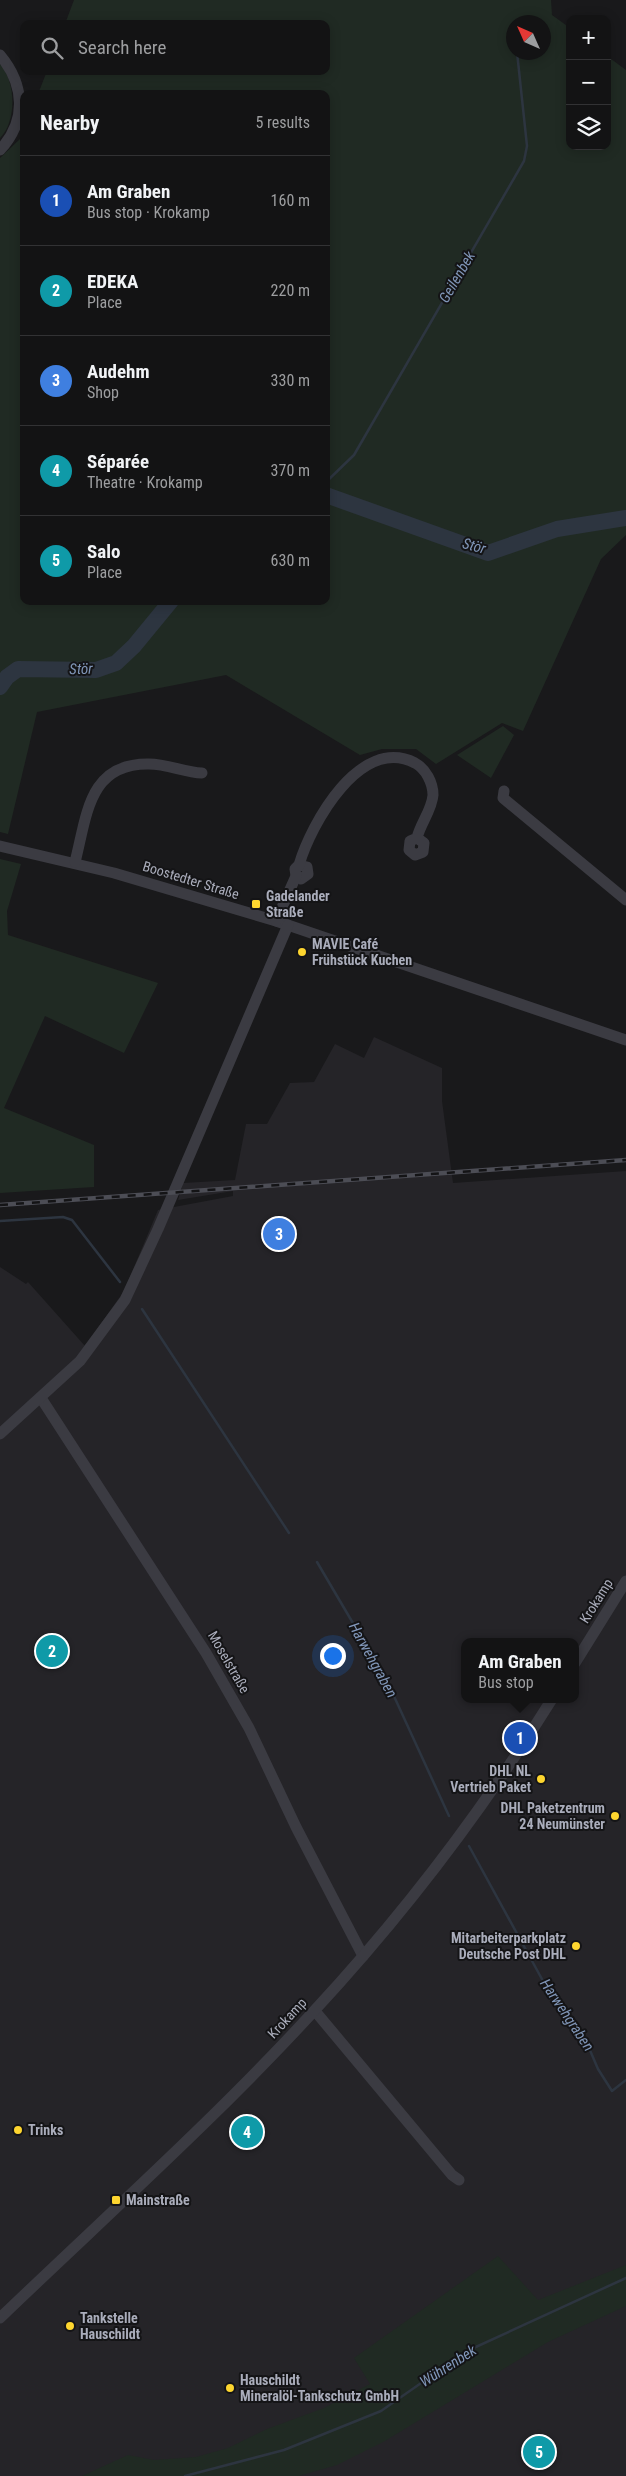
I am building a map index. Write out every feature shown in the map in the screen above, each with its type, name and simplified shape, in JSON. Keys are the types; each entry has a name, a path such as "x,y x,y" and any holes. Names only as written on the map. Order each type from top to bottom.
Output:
{"street":[{"path":"0,55 10,67 19,87 18,119 12,137 0,150"},
{"path":"276,921 316,826 342,786 354,773 374,762 401,759 411,762 422,770 432,784 432,801 417,838"},
{"path":"74,862 93,795 107,775 129,766 150,764 202,773"},
{"path":"504,792 503,798 626,900"},
{"name":"Boostedter Straße","path":"0,846 74,862 276,921 626,1040"},
{"path":"0,1434 74,1368 97,1341 125,1300 139,1273 288,925"},
{"name":"Moselstraße","path":"41,1398 206,1653 253,1735 296,1827 363,1956"},
{"name":"Krokamp","path":"579,1657 626,1581"},
{"name":"Krokamp","path":"0,2318 144,2180 315,2011 363,1956 474,1817 549,1703"},
{"path":"315,2011 452,2175 459,2180"}],"shaded area":[{"path":"74,0 551,0 552,15 566,25 566,150 611,150 611,59 626,70 626,535 601,559 523,731 502,723 436,764 416,749 382,749 360,755 226,675 37,712 8,834 0,832 0,158 20,139 20,605 330,605 330,90 40,90 45,75 330,75 330,20 66,20"},
{"path":"0,64 12,91 12,112 6,131 0,138"},
{"path":"503,726 514,735 491,778 457,755"},
{"path":"0,859 21,864 7,911 8,935 158,983 124,1053 45,1016 4,1108 94,1145 94,1187 0,1193"},
{"path":"374,1037 442,1068 442,1101 453,1183 626,1171 626,2476 0,2476 0,1267 26,1284 28,1282 85,1346 124,1291 158,1210 233,1196 233,1191 178,1200 183,1183 235,1180 246,1124 267,1124 290,1083 314,1082 335,1044 364,1058"},
{"path":"498,2256 538,2300 626,2265 626,2306 548,2342 385,2441 337,2465 299,2476 82,2476 128,2455 154,2460 196,2457 228,2448 267,2429 324,2408 370,2384 354,2358"}],"waterway":[{"name":"Geilenbek","path":"330,478 354,455 524,161 527,146 518,60"},
{"name":"Stör","path":"330,496 488,553 557,529 626,518"},
{"name":"Stör","path":"0,687 7,677 18,669 96,670 116,663 134,646 168,605"},
{"name":"Harwehgraben","path":"0,1221 63,1217 72,1220 120,1282"},
{"name":"Harwehgraben","path":"142,1309 289,1533"},
{"name":"Harwehgraben","path":"317,1562 387,1681 449,1816"},
{"name":"Harwehgraben","path":"469,1846 543,1981 586,2041 598,2069 612,2091 626,2080"},
{"name":"Wührenbek","path":"185,2476 284,2450 381,2411 467,2351 626,2278"}],"railway":[{"path":"0,1205 626,1160"}],"place":[{"name":"Gadelander Straße","path":"256,904"},
{"name":"MAVIE Café Frühstück Kuchen","path":"302,952"},
{"name":"Audehm","path":"279,1234"},
{"name":"EDEKA","path":"52,1651"},
{"name":"Am Graben","path":"520,1738"},
{"name":"DHL NL Vertrieb Paket","path":"541,1779"},
{"name":"DHL Paketzentrum 24 Neumünster","path":"615,1816"},
{"name":"Mitarbeiterparkplatz Deutsche Post DHL","path":"576,1946"},
{"name":"Trinks","path":"18,2130"},
{"name":"Séparée","path":"247,2132"},
{"name":"Mainstraße","path":"116,2200"},
{"name":"Tankstelle Hauschildt","path":"70,2326"},
{"name":"Hauschildt Mineralöl-Tankschutz GmbH","path":"230,2388"},
{"name":"Salo","path":"539,2452"}]}
